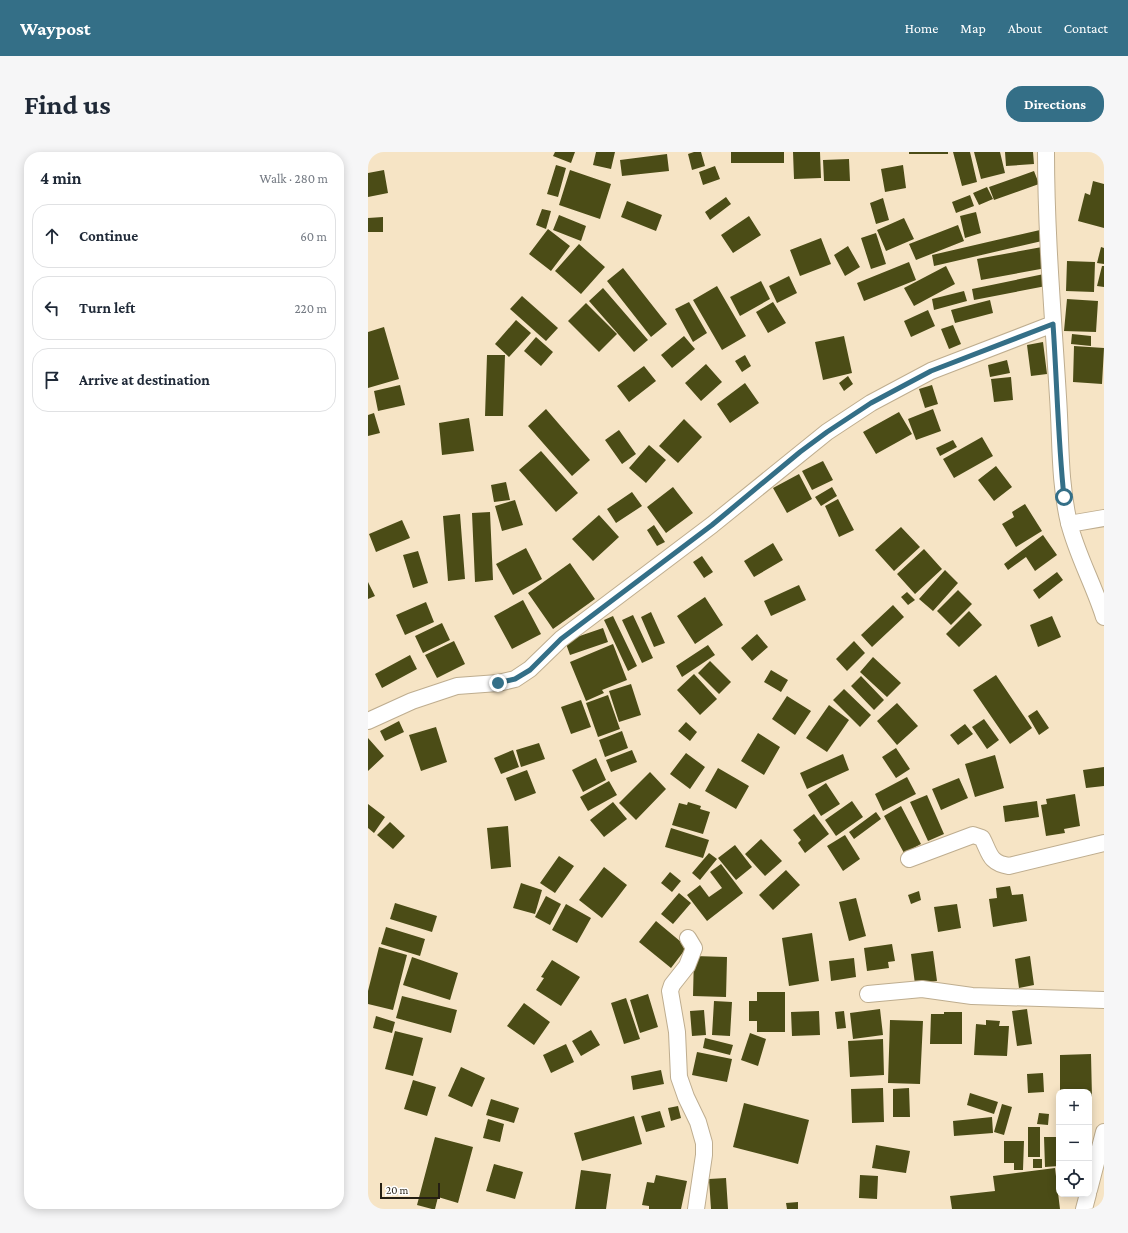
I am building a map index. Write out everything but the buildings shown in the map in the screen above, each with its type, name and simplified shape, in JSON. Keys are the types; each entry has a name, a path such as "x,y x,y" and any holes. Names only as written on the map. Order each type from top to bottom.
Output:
{"street":[{"path":"1046,152 1046,190 1058,399 1059,451 1064,497 1069,524 1104,617"},
{"path":"368,721 412,701 457,686 498,683 515,679 530,670 561,639 712,525 827,432 871,403 931,371 1053,324"},
{"path":"1069,524 1104,518"},
{"path":"910,858 973,835 982,838 991,857 998,864 1009,866 1104,843"},
{"path":"688,938 694,948 687,966 672,985 670,991 677,1032 679,1077 686,1097 698,1122 704,1144 696,1209"},
{"path":"868,994 922,989 972,996 1104,1000"},
{"path":"1092,1178 1104,1132"},
{"path":"1084,1209 1087,1197"}],"route":[{"path":"498,683 515,679 530,670 561,639 712,525 800,452 871,403 931,371 1053,324 1058,399 1059,451 1064,497"}]}
